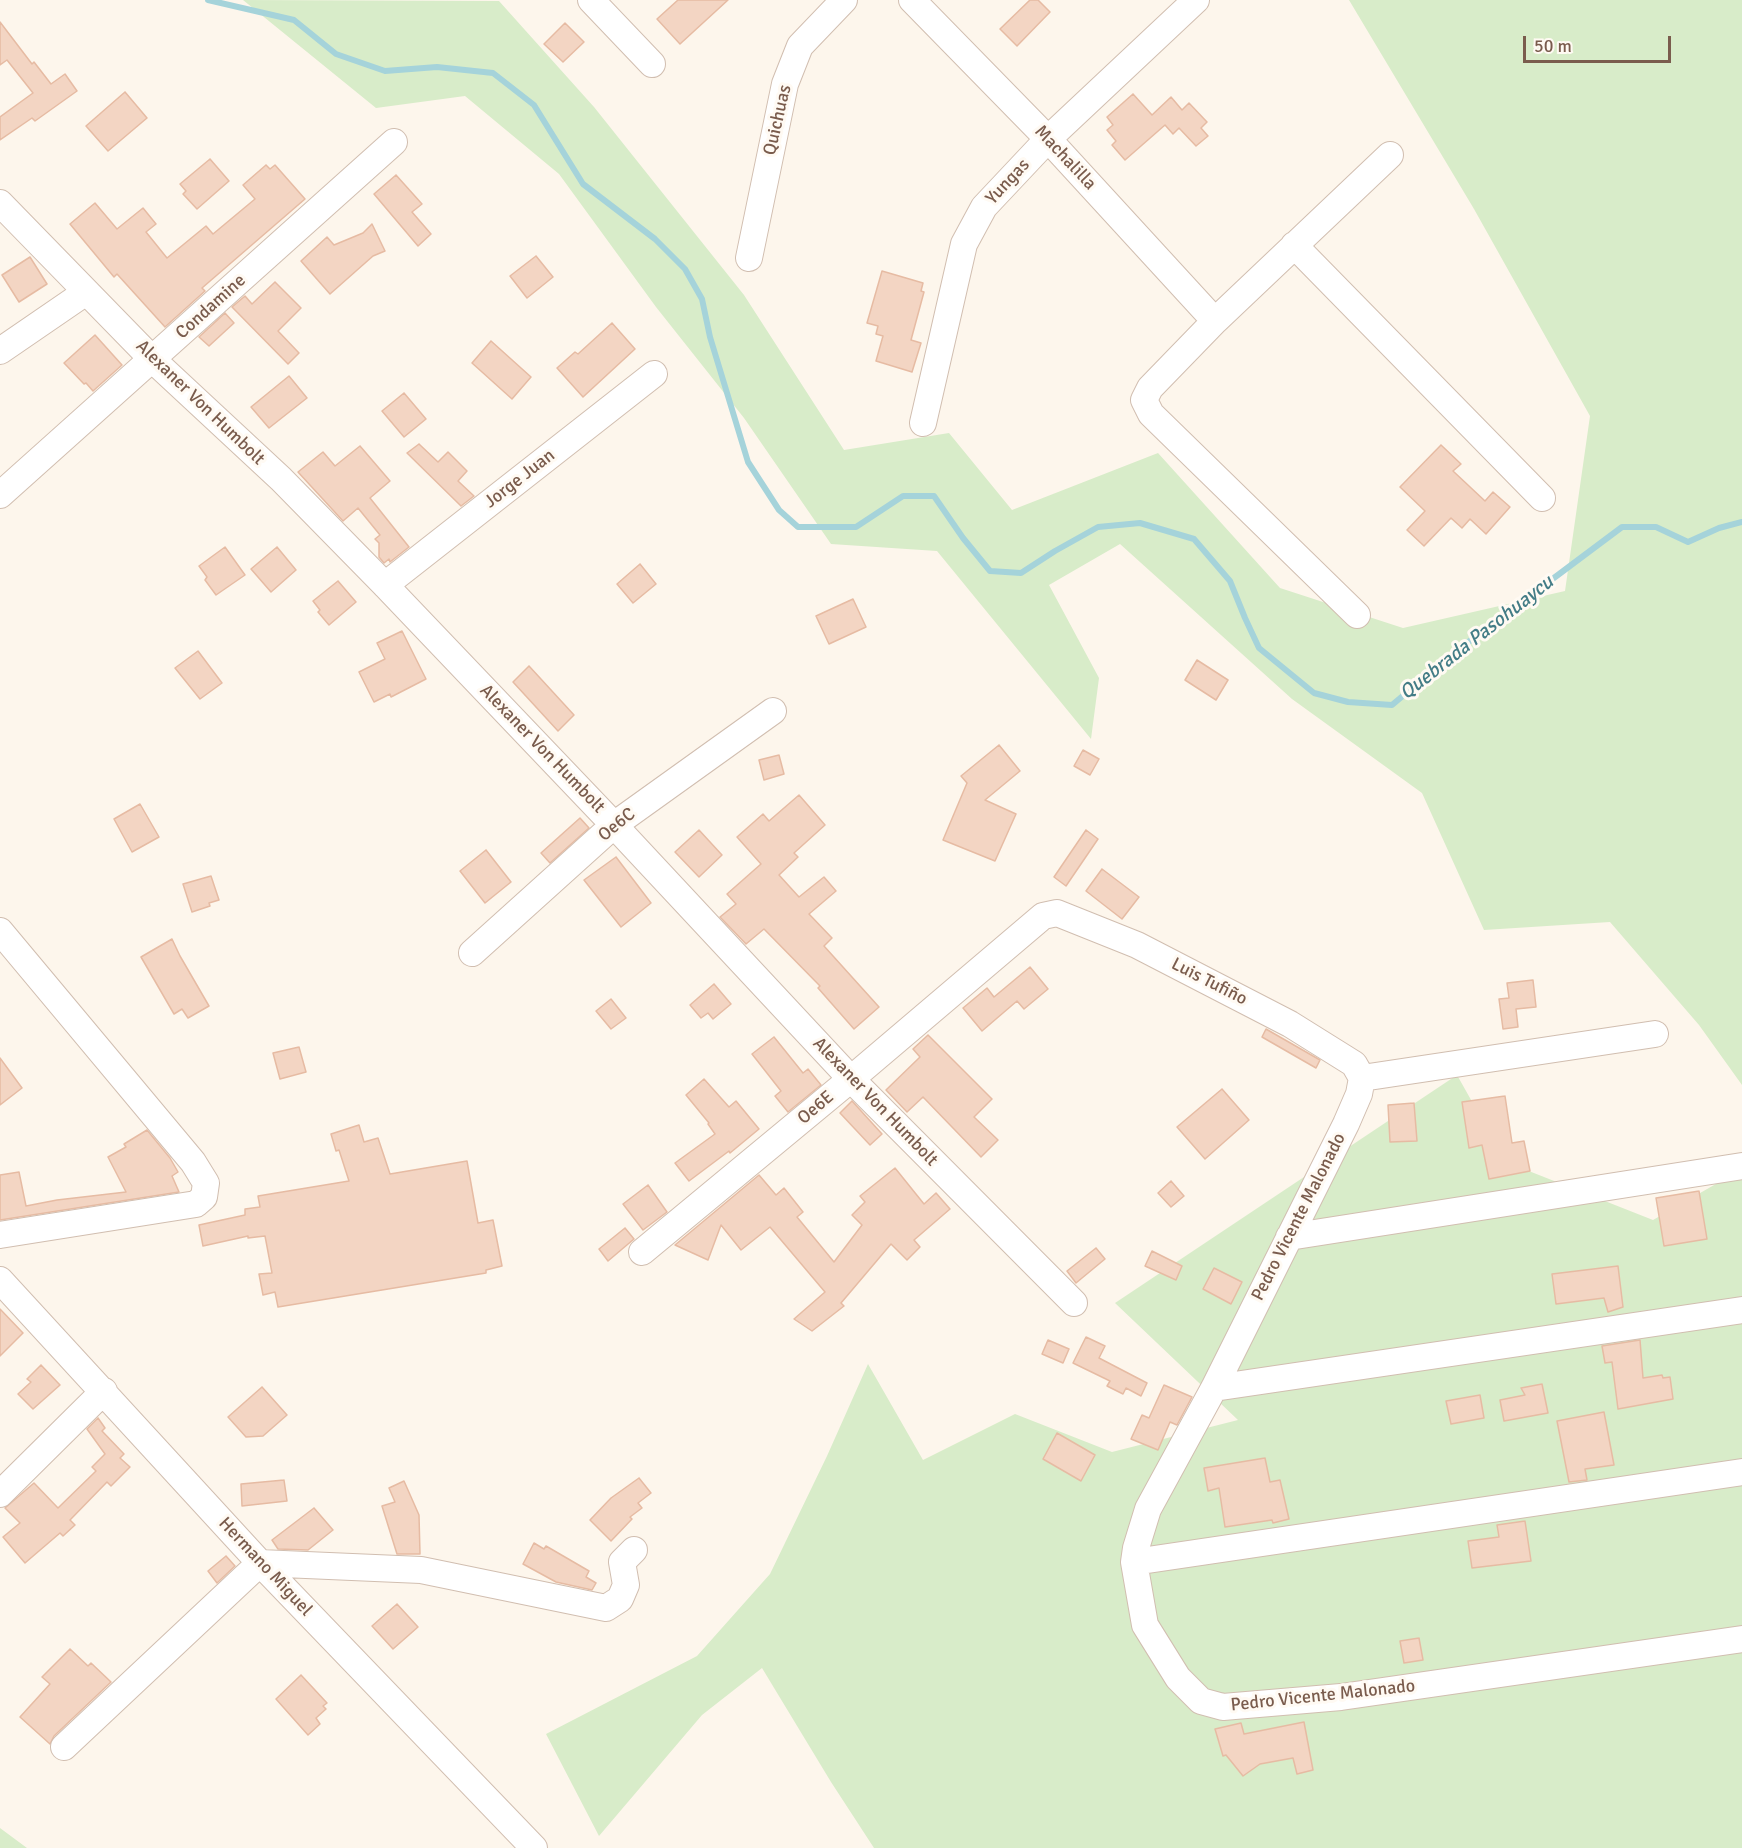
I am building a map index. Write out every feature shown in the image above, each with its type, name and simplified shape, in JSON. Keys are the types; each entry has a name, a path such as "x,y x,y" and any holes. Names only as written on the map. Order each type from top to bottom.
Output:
{"street":[{"path":"591,0 652,64"},
{"name":"Quichuas","path":"749,258 785,84 800,46 844,0"},
{"name":"Machalilla","path":"912,0 1048,139 1215,321"},
{"name":"Yungas","path":"923,423 964,244 984,207 1048,139 1196,0"},
{"name":"Condamine","path":"0,495 394,142"},
{"path":"1357,615 1150,414 1144,400 1150,388 1215,321 1390,155"},
{"name":"Alexaner Von Humbolt","path":"0,203 153,360 281,479 385,585 614,825 851,1079 1074,1303"},
{"path":"1294,245 1542,498"},
{"path":"0,351 86,291"},
{"name":"Jorge Juan","path":"385,585 654,374"},
{"name":"Oe6C","path":"472,953 614,825 773,711"},
{"name":"Luis Tufiño","path":"1043,916 1058,913 1137,945 1290,1024 1354,1064 1362,1078"},
{"name":"Oe6E","path":"642,1252 1043,916"},
{"path":"0,932 193,1162 206,1183 204,1197 196,1204 0,1235"},
{"path":"1362,1078 1654,1034"},
{"name":"Pedro Vicente Malonado","path":"1362,1078 1359,1094 1346,1124 1214,1388 1148,1509 1136,1548 1134,1562 1145,1625 1178,1678 1201,1701 1223,1707 1341,1697 1742,1639"},
{"path":"1289,1237 1742,1166"},
{"name":"Hermano Miguel","path":"1,1283 104,1391 260,1563 534,1848"},
{"path":"1214,1388 1742,1310"},
{"path":"0,1494 104,1391"},
{"path":"1134,1562 1742,1472"},
{"path":"64,1747 260,1563 421,1570 606,1608 620,1599 626,1585 622,1562 634,1550"}],"green space":[{"path":"243,0 499,1 594,107 744,295 844,450 949,433 1012,510 1158,453 1280,588 1403,628 1565,591 1590,416 1474,209 1349,0 1742,0 1742,1085 1699,1025 1610,922 1484,930 1422,793 1292,699 1120,544 1049,585 1099,678 1091,739 937,551 831,544 744,418 656,307 559,174 465,96 376,108"},
{"path":"1457,1075 1506,1162 1653,1220 1742,1169 1742,1848 874,1848 762,1668 702,1715 599,1836 546,1734 697,1656 770,1574 868,1364 923,1460 1015,1414 1112,1452 1238,1420 1115,1303"},
{"path":"0,1828 27,1848 0,1848"}],"building":[{"path":"678,0 728,0 680,44 657,19"},
{"path":"1030,0 1038,0 1050,12 1017,46 1000,29"},
{"path":"0,22 32,64 34,62 51,84 65,74 77,91 35,121 32,118 0,140 0,117 33,93 7,60 0,65"},
{"path":"565,23 584,42 563,62 544,44"},
{"path":"125,92 147,118 108,151 86,126"},
{"path":"1133,94 1152,115 1171,97 1182,110 1189,103 1207,122 1201,128 1208,136 1196,146 1179,128 1173,134 1165,125 1125,160 1112,145 1116,141 1107,130 1113,125 1107,117"},
{"path":"210,159 229,181 197,209 183,194 186,191 180,184"},
{"path":"266,165 270,169 275,165 305,199 202,288 205,291 165,327 117,274 114,277 70,224 95,203 117,229 143,208 156,224 146,232 167,258 206,226 213,234 255,199 243,185"},
{"path":"396,175 422,204 412,212 431,234 418,246 374,194"},
{"path":"372,224 385,251 373,256 330,294 301,261 327,237 334,245 363,233"},
{"path":"536,256 553,277 527,298 510,276"},
{"path":"30,257 47,284 19,302 2,275"},
{"path":"882,271 923,283 921,291 924,292 911,340 921,343 912,372 876,361 883,336 876,334 878,326 867,323"},
{"path":"275,282 301,308 278,331 299,353 288,364 232,307 245,296 252,304"},
{"path":"225,313 234,323 209,346 199,337"},
{"path":"612,323 635,349 583,397 557,368 575,352 578,354"},
{"path":"95,335 122,365 93,391 64,363"},
{"path":"491,341 531,377 512,399 472,363"},
{"path":"289,376 307,398 269,428 251,407"},
{"path":"404,393 426,419 404,437 382,411"},
{"path":"419,444 438,462 448,452 467,471 458,481 474,496 461,506 407,453"},
{"path":"1441,445 1461,464 1453,471 1485,501 1493,492 1510,507 1486,534 1470,519 1462,528 1451,518 1424,546 1407,530 1425,511 1400,487"},
{"path":"360,446 390,481 370,498 409,547 390,562 389,559 384,563 379,557 379,543 375,539 380,535 358,508 343,521 298,472 323,452 335,466"},
{"path":"225,547 245,575 216,595 205,580 207,577 199,566"},
{"path":"277,547 296,570 271,592 251,569"},
{"path":"640,564 656,584 633,603 617,584"},
{"path":"338,581 356,602 329,625 318,612 320,610 313,601"},
{"path":"853,599 866,627 829,644 816,616"},
{"path":"402,631 426,679 391,697 390,694 374,702 359,672 385,659 377,643"},
{"path":"198,651 222,683 200,699 175,668"},
{"path":"1197,660 1228,680 1216,700 1185,680"},
{"path":"529,666 574,715 558,731 513,682"},
{"path":"999,745 1020,771 985,800 1016,814 995,861 943,840 967,783 961,776"},
{"path":"1083,750 1099,759 1090,775 1074,766"},
{"path":"779,755 784,774 764,780 759,760"},
{"path":"799,795 825,825 794,853 798,857 779,875 799,897 824,877 836,891 809,914 832,938 824,946 879,1007 854,1029 818,988 820,986 764,929 746,944 720,917 736,904 727,894 761,864 737,837 763,814 769,821"},
{"path":"140,804 159,837 132,852 114,819"},
{"path":"580,818 589,828 550,863 541,853"},
{"path":"699,830 722,855 699,877 675,852"},
{"path":"1086,830 1098,839 1066,886 1054,877"},
{"path":"486,850 511,882 485,903 460,871"},
{"path":"616,857 651,903 621,927 584,880"},
{"path":"1102,869 1139,897 1122,919 1086,891"},
{"path":"211,876 219,900 209,903 210,906 192,912 183,884"},
{"path":"172,939 209,1006 188,1018 182,1009 174,1014 141,957"},
{"path":"1030,967 1048,989 1024,1009 1017,1001 982,1031 963,1008 987,988 994,997"},
{"path":"1533,980 1536,1007 1516,1009 1518,1027 1503,1029 1499,999 1509,998 1507,983"},
{"path":"714,984 731,1004 713,1019 708,1013 701,1018 690,1005"},
{"path":"611,999 626,1018 611,1029 596,1011"},
{"path":"1266,1029 1320,1060 1316,1068 1262,1037"},
{"path":"928,1035 992,1099 974,1117 998,1140 981,1157 923,1097 907,1112 886,1090 920,1057 913,1049"},
{"path":"774,1037 803,1073 808,1069 821,1085 788,1112 775,1096 781,1091 752,1054"},
{"path":"299,1047 306,1072 280,1079 273,1053"},
{"path":"0,1058 22,1088 0,1105"},
{"path":"704,1079 729,1107 736,1101 759,1129 730,1153 729,1151 689,1181 675,1163 715,1134 686,1095"},
{"path":"1222,1089 1249,1120 1205,1159 1177,1127"},
{"path":"1505,1096 1512,1143 1524,1141 1530,1171 1489,1179 1482,1145 1469,1148 1462,1102"},
{"path":"852,1101 882,1134 870,1145 840,1113"},
{"path":"1414,1103 1417,1141 1390,1142 1388,1105"},
{"path":"359,1125 364,1142 378,1138 390,1174 467,1161 478,1223 493,1220 502,1266 486,1270 486,1273 278,1307 275,1292 263,1295 259,1274 272,1273 265,1236 248,1238 248,1236 203,1246 199,1225 245,1215 245,1209 260,1207 258,1196 349,1181 331,1134"},
{"path":"147,1130 170,1158 178,1172 172,1176 179,1192 0,1220 0,1175 19,1172 26,1206 126,1192 108,1157 126,1147 124,1144"},
{"path":"895,1168 924,1204 936,1193 950,1209 914,1240 920,1247 907,1260 891,1244 841,1303 844,1306 812,1331 794,1319 825,1292 770,1227 741,1250 721,1225 708,1260 675,1245 759,1175 776,1195 784,1188 803,1212 797,1217 834,1262 862,1225 852,1215 865,1202 860,1196"},
{"path":"1171,1181 1184,1196 1171,1207 1158,1193"},
{"path":"648,1185 667,1212 643,1230 623,1204"},
{"path":"1699,1191 1707,1239 1664,1246 1656,1198"},
{"path":"625,1228 634,1239 608,1261 599,1249"},
{"path":"1096,1248 1105,1259 1076,1283 1067,1271"},
{"path":"1152,1251 1182,1266 1176,1280 1145,1266"},
{"path":"1618,1266 1623,1307 1608,1312 1604,1298 1556,1304 1552,1274"},
{"path":"1214,1268 1242,1282 1231,1304 1203,1289"},
{"path":"0,1309 23,1333 0,1356"},
{"path":"1086,1337 1105,1346 1099,1358 1147,1383 1141,1396 1126,1388 1123,1394 1107,1386 1110,1381 1073,1363"},
{"path":"1048,1340 1069,1349 1063,1363 1042,1354"},
{"path":"1640,1340 1643,1378 1662,1375 1663,1378 1670,1377 1673,1399 1618,1409 1612,1362 1605,1363 1602,1346"},
{"path":"41,1365 60,1385 33,1409 18,1394 31,1382 27,1379"},
{"path":"1542,1384 1548,1413 1504,1421 1500,1400 1525,1395 1521,1388"},
{"path":"1164,1385 1192,1397 1177,1425 1170,1422 1158,1450 1131,1439 1142,1415 1149,1418"},
{"path":"262,1387 287,1415 263,1436 246,1437 228,1417"},
{"path":"1480,1395 1484,1418 1451,1424 1446,1401"},
{"path":"1604,1412 1614,1465 1585,1469 1587,1480 1569,1482 1557,1421"},
{"path":"98,1418 105,1428 102,1431 124,1454 120,1458 130,1467 111,1486 107,1482 70,1520 75,1525 63,1536 60,1533 25,1563 3,1537 20,1523 5,1508 34,1483 58,1508 96,1471 92,1467 105,1454 87,1429"},
{"path":"1057,1433 1095,1455 1081,1481 1043,1459"},
{"path":"1265,1458 1270,1482 1280,1480 1289,1519 1273,1523 1272,1520 1225,1527 1219,1488 1208,1491 1204,1468"},
{"path":"639,1478 651,1493 638,1503 642,1508 630,1517 632,1519 611,1541 590,1520 611,1498"},
{"path":"284,1480 287,1501 242,1506 241,1484"},
{"path":"404,1481 419,1515 420,1554 397,1554 382,1506 395,1502 389,1488"},
{"path":"314,1508 333,1530 308,1550 278,1549 272,1540"},
{"path":"1525,1521 1531,1561 1472,1568 1468,1541 1499,1537 1497,1525"},
{"path":"534,1543 544,1549 546,1546 589,1571 586,1577 596,1583 592,1590 556,1582 523,1564"},
{"path":"226,1556 235,1566 217,1583 208,1571"},
{"path":"397,1604 418,1627 393,1649 372,1626"},
{"path":"1419,1638 1423,1660 1404,1663 1400,1641"},
{"path":"70,1649 88,1666 91,1663 111,1682 54,1736 50,1744 20,1717 50,1684 42,1677"},
{"path":"301,1675 327,1703 323,1706 326,1709 316,1718 320,1724 308,1735 276,1699"},
{"path":"1304,1722 1313,1770 1297,1774 1293,1758 1260,1764 1243,1776 1226,1755 1223,1756 1215,1729 1241,1723 1244,1734"}],"waterway":[{"name":"Quebrada Pasohuaycu","path":"208,0 294,20 336,54 385,71 437,67 493,73 534,105 583,184 655,239 685,269 702,299 710,337 748,462 779,510 798,527 856,527 903,496 934,496 963,538 990,571 1021,573 1098,527 1140,523 1194,539 1230,581 1259,648 1314,693 1348,702 1392,705 1455,652 1622,527 1656,527 1688,542 1719,528 1742,522"}]}
